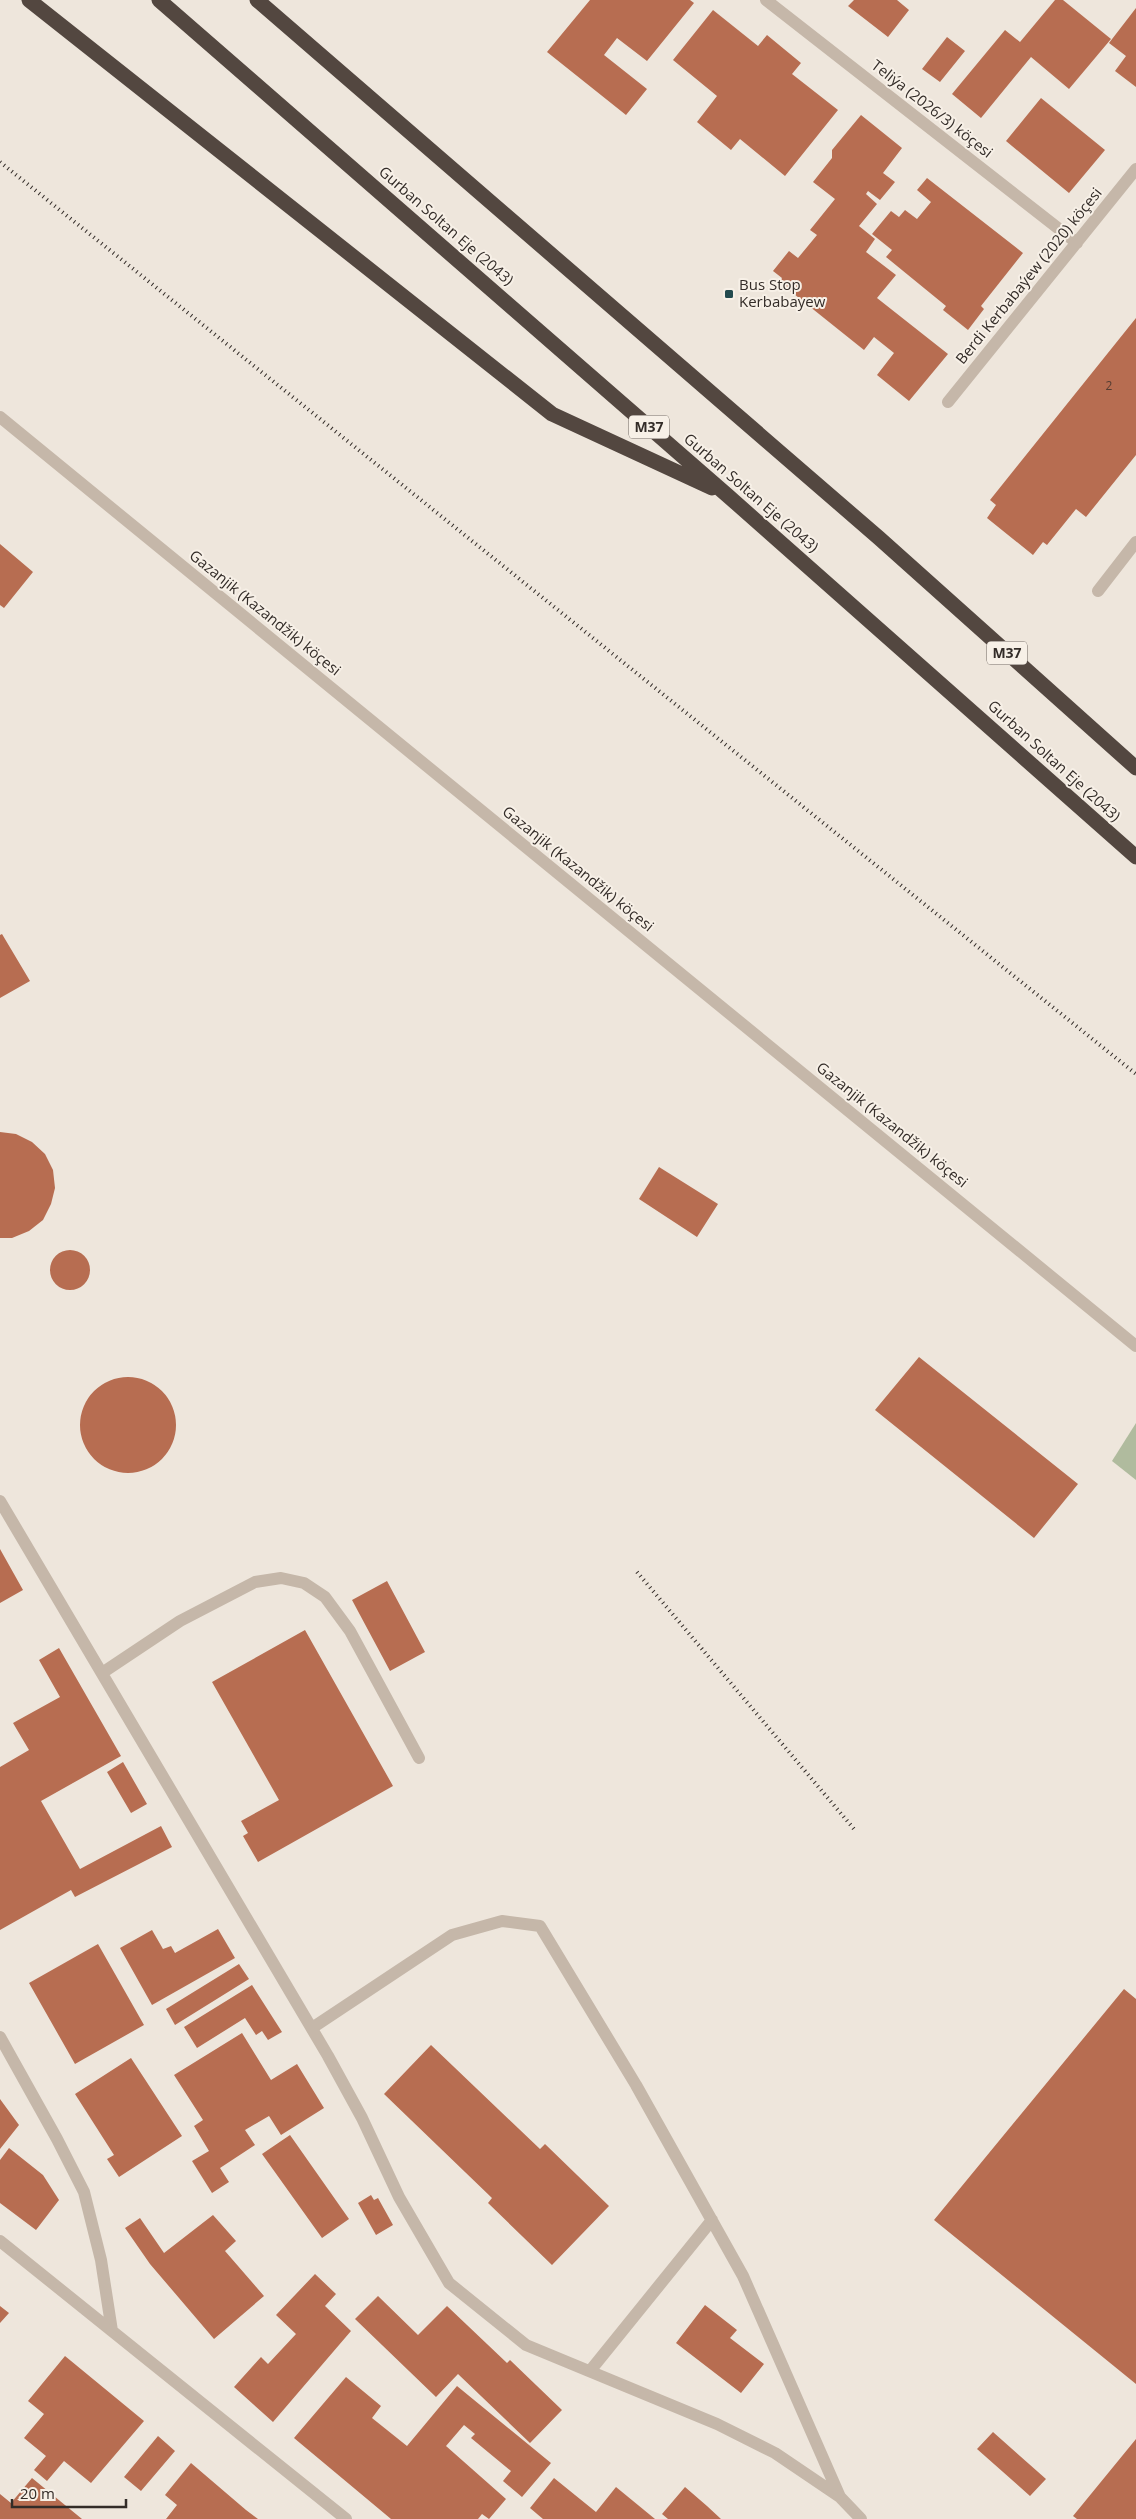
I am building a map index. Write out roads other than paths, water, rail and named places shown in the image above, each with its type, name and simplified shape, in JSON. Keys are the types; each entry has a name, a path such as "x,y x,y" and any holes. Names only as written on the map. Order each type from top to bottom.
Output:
{"highway":[{"path":"28,0 552,414 727,495"},
{"name":"Gurban Soltan Eje (2043)","path":"159,0 727,495 1136,858"},
{"name":"M37","path":"257,0 879,538 1136,768"}],"street":[{"name":"Teliýa (2026/3) köçesi","path":"766,0 1077,243"},
{"name":"Berdi Kerbabaýew (2020) köçesi","path":"948,402 1136,169"},
{"name":"Gazanjik (Kazandžik) köçesi","path":"0,418 1136,1346"},
{"path":"1098,591 1136,542"},
{"path":"0,1501 312,2028 362,2118 400,2197 449,2283 526,2346 717,2424 775,2453 840,2497 861,2519"},
{"path":"102,1673 180,1621 255,1582 281,1578 304,1583 325,1597 350,1630 419,1758"},
{"path":"312,2028 452,1935 502,1921 540,1926 636,2085 743,2276 840,2497"},
{"path":"0,2037 57,2139 84,2192 101,2260 112,2332"},
{"path":"590,2371 712,2220"},
{"path":"0,2241 346,2519"}],"railway":[{"path":"0,162 1136,1074"},
{"path":"637,1572 854,1829"}],"place":[{"name":"Bus Stop Kerbabayew","path":"729,294"}]}
